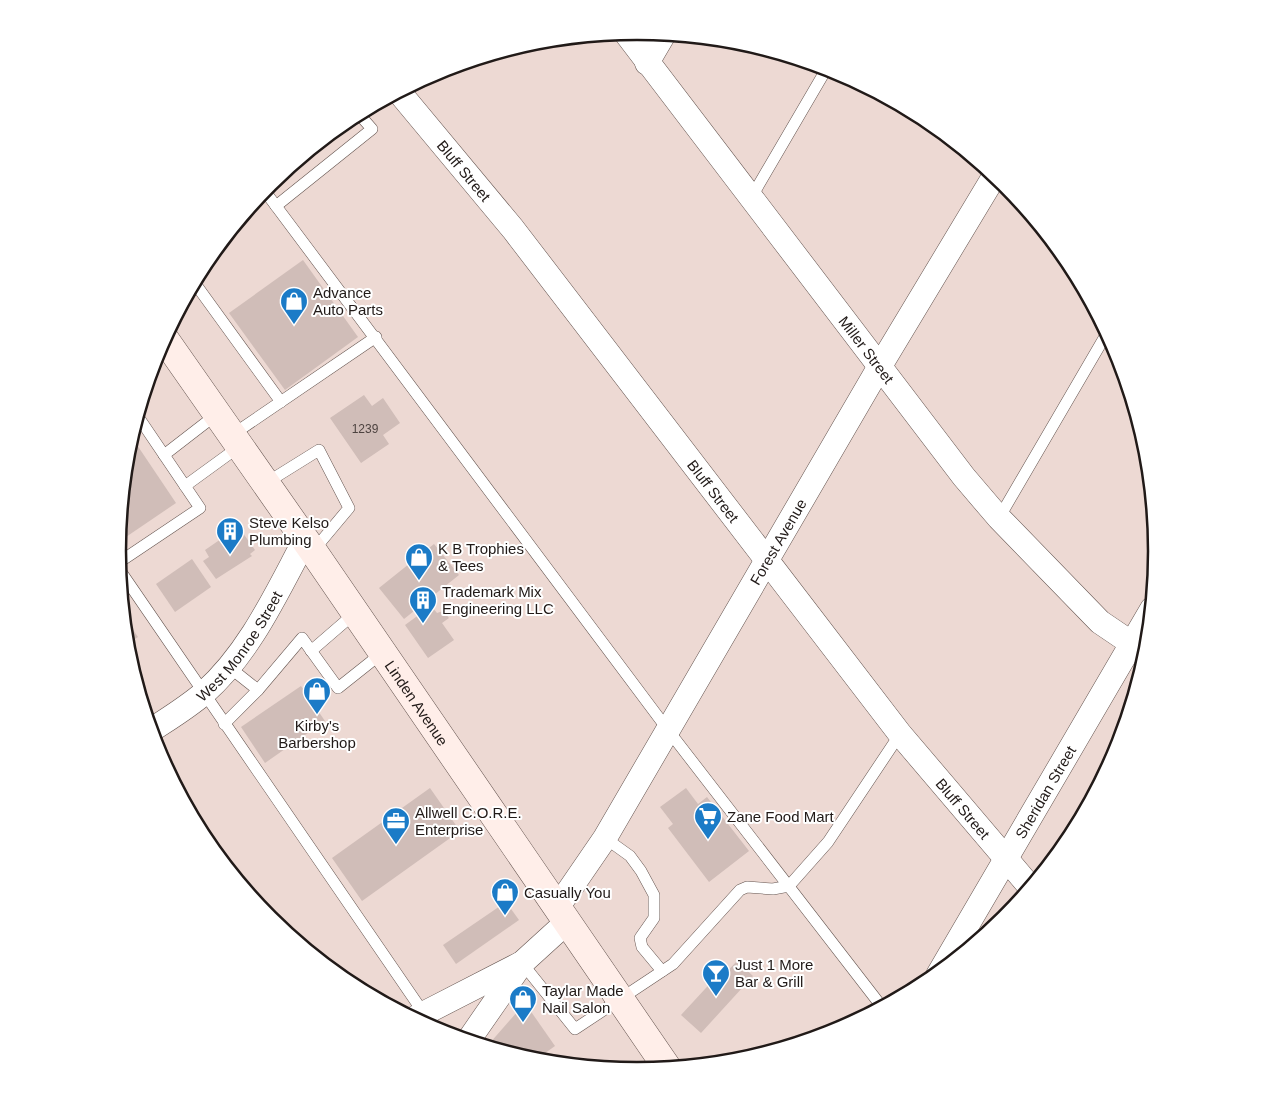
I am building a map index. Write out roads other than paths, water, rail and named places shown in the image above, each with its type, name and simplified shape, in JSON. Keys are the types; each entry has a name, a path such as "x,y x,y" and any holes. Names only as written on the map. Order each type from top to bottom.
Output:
{"street":[{"name":"Miller Street","path":"631,40 964,477 998,518 1100,622 1132,643"},
{"path":"647,63 660,41"},
{"name":"Bluff Street","path":"403,97 513,229 768,559 900,734 1027,883"},
{"name":"Forest Avenue","path":"472,1036 522,963 562,915 880,366 991,182"},
{"name":"Linden Avenue","path":"169,345 266,483 663,1062"},
{"name":"West Monroe Street","path":"157,726 203,694 229,667 264,617 309,546"},
{"name":"Sheridan Street","path":"949,956 1143,624"},
{"name":"Forest Avenue","path":"429,1018 522,963"}],"lane":[{"path":"751,198 822,75"},
{"path":"276,206 372,129 364,120"},
{"path":"269,196 668,730 878,1002"},
{"path":"199,288 280,402"},
{"path":"164,455 230,432 280,402 376,338"},
{"path":"998,518 1103,340"},
{"path":"125,558 200,508 142,421"},
{"path":"185,486 230,432"},
{"path":"266,483 319,450 349,508 309,546"},
{"path":"127,582 419,1014"},
{"path":"311,651 355,613"},
{"path":"224,724 258,690 302,638 338,688 382,654"},
{"path":"229,667 258,690"},
{"path":"522,963 575,1029 619,998 674,964 740,890 747,887 773,889 789,886 828,842 900,734"},
{"path":"605,838 630,856 641,871 654,895 654,918 640,938 642,947 662,971"}],"place":[{"name":"Advance Auto Parts","path":"294,325"},
{"name":"Steve Kelso Plumbing","path":"230,555"},
{"name":"K B Trophies & Tees","path":"419,581"},
{"name":"Trademark Mix Engineering LLC","path":"423,624"},
{"name":"Kirby's Barbershop","path":"317,715"},
{"name":"Zane Food Mart","path":"708,840"},
{"name":"Allwell C.O.R.E. Enterprise","path":"396,845"},
{"name":"Casually You","path":"505,916"},
{"name":"Just 1 More Bar & Grill","path":"716,997"},
{"name":"Taylar Made Nail Salon","path":"523,1023"}]}
